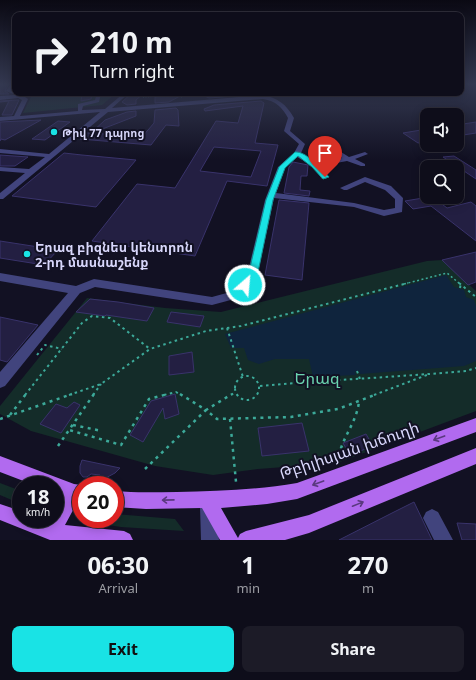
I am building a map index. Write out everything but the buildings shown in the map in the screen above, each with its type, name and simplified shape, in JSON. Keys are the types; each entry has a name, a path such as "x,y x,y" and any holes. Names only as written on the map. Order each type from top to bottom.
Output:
{"main road":[{"name":"Թբիլիսյան խճուղի","path":"124,500 207,500 278,495 297,491 476,425"},
{"path":"246,540 280,538 309,524 476,456"},
{"path":"0,464 72,491"},
{"path":"207,500 230,540"},
{"path":"58,536 72,506"},
{"path":"0,512 58,536 124,540"}],"street":[{"path":"17,117 21,109"},
{"path":"17,117 101,109"},
{"path":"0,118 104,109"},
{"path":"0,192 106,109"},
{"path":"0,197 106,109"},
{"path":"3,280 76,290 94,283 212,301 238,294 252,277 271,196 282,167 297,154 302,144 287,131 291,118 286,109"},
{"path":"333,148 348,160 363,165"},
{"path":"0,151 46,155"},
{"path":"297,154 315,165 325,177"},
{"path":"315,165 348,160 365,154"},
{"path":"0,169 27,171"},
{"path":"271,196 354,205 384,213 399,210 399,198 388,188 365,179 344,188"},
{"path":"0,382 76,290"},
{"path":"207,500 210,540"},
{"path":"432,518 444,540"}],"path":[{"path":"0,419 101,384 150,349 206,331 241,326 447,273 461,283 476,297"},
{"path":"460,288 461,283"},
{"path":"9,416 82,323 92,316 110,318 150,349"},
{"path":"228,329 243,376"},
{"path":"36,357 45,345 62,350"},
{"path":"260,386 427,375 466,371 476,368"},
{"path":"357,371 360,379"},
{"path":"69,430 122,445 149,399 176,392 206,410 217,419 291,417 338,409 427,375"},
{"path":"236,392 242,398 250,400 258,395 260,386 254,378 243,376"},
{"path":"236,392 237,381 243,376"},
{"path":"58,446 101,384"},
{"path":"145,469 206,410 236,392"},
{"path":"338,467 337,454 359,410 359,401"},
{"path":"230,419 236,482"},
{"path":"73,425 102,431"}],"green space":[{"path":"25,109 61,109 23,113"},
{"name":"Երազ","path":"442,260 476,291 476,411 337,463 258,469 213,475 155,466 31,431 0,414 0,406 87,298 165,308 221,312 427,261"},
{"path":"0,483 12,488 12,500 0,495"},
{"path":"124,515 175,519 184,531 124,527"}],"water":[{"path":"446,275 454,287 464,290 466,297 474,300 476,306 476,361 464,366 360,374 359,371 355,372 356,375 313,377 309,359 275,359 259,364 248,360 244,348 231,348 225,334"}],"place":[{"name":"Թիվ 77 դպրոց","path":"54,132"},
{"name":"Երազ բիզնես կենտրոն 2-րդ մասնաշենք","path":"27,254"}],"route":[{"path":"245,285 252,277 270,200 282,167 297,154 315,165 325,177"}]}
